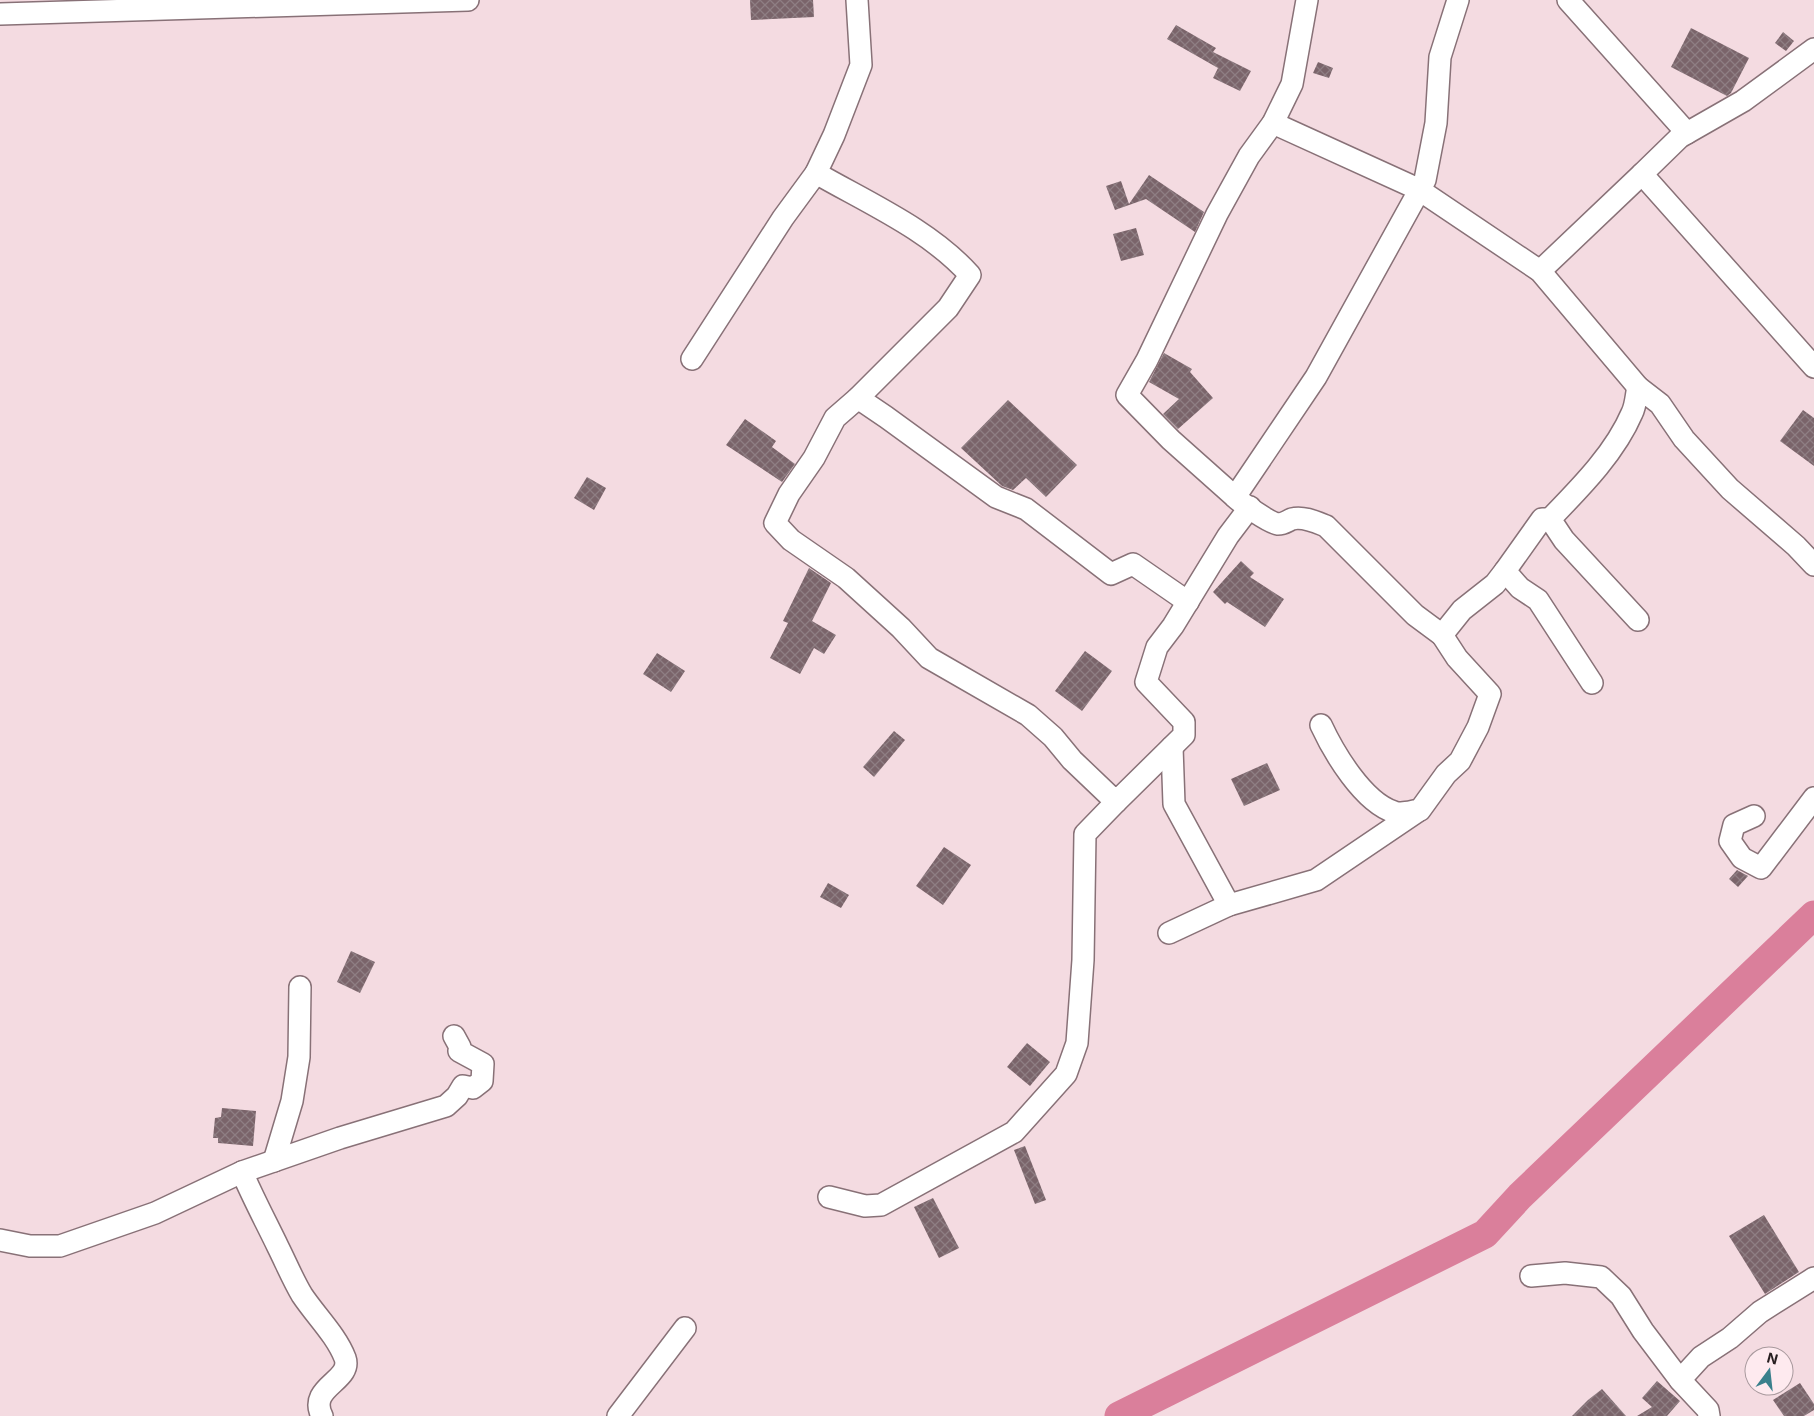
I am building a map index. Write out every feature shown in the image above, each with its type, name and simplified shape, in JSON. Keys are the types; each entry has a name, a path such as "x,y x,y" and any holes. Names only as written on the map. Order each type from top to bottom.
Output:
{"street":[{"path":"0,14 468,0"},
{"path":"692,359 783,218 816,173 861,65 857,0"},
{"path":"1170,933 1229,905 1316,880 1420,810 1446,774 1460,761 1478,726 1490,694 1457,658 1442,635 1414,615 1326,526 1309,520 1294,519 1276,524 1242,502 1171,440 1127,395 1147,360 1217,214 1248,156 1273,123 1292,84 1306,0"},
{"path":"829,1197 865,1206 881,1205 1014,1132 1066,1074 1077,1043 1083,960 1086,834 1184,735 1184,722 1146,682 1157,647 1173,626 1228,536 1242,502 1316,377 1418,189 1425,180 1429,168 1436,122 1440,57 1458,0"},
{"path":"1568,0 1687,133"},
{"path":"1540,271 1680,137 1744,101 1814,49"},
{"path":"1273,123 1418,189 1540,271 1638,386 1660,404 1684,439 1730,489 1796,546 1814,566"},
{"path":"816,173 891,216 954,256 970,275 948,308 858,398 835,418 814,458 789,494 775,522 791,540 846,578 901,628 929,658 1028,715 1053,737 1072,760 1116,802"},
{"path":"1642,174 1814,367"},
{"path":"1442,635 1462,610 1495,584 1542,520 1550,519 1597,468 1633,412 1638,386"},
{"path":"858,398 996,497 1026,509 1111,574 1132,564 1188,602"},
{"path":"1550,519 1564,540 1638,620"},
{"path":"1505,570 1520,588 1538,600 1592,683"},
{"path":"1321,725 1338,758 1362,788 1380,805 1395,812 1420,810"},
{"path":"1172,748 1174,804 1229,905"},
{"path":"1754,816 1734,825 1730,841 1742,858 1761,868 1814,798"},
{"path":"274,1161 292,1101 297,1066 300,987"},
{"path":"0,1240 30,1246 60,1246 155,1213 242,1172 425,1111 446,1106 457,1096 462,1086 473,1088 482,1081 483,1064 459,1051 460,1047 454,1036"},
{"path":"242,1172 258,1208 302,1294 342,1350 346,1362 343,1374 324,1389 319,1403 322,1416"},
{"path":"1531,1276 1565,1273 1601,1277 1621,1296 1643,1331 1680,1380 1708,1410 1709,1416"},
{"path":"1680,1380 1701,1357 1730,1338 1760,1312 1814,1278"},
{"path":"618,1416 685,1328"}],"building":[{"path":"750,0 813,0 814,17 751,20"},
{"path":"1176,25 1216,48 1213,52 1251,71 1240,91 1213,78 1218,68 1167,39"},
{"path":"1691,28 1749,58 1731,93 1727,96 1671,67"},
{"path":"1783,32 1794,41 1786,51 1775,43"},
{"path":"1318,62 1333,68 1329,78 1313,73"},
{"path":"1149,175 1204,212 1195,232 1146,199 1115,210 1106,186 1121,181 1129,204"},
{"path":"1136,228 1144,255 1121,261 1113,234"},
{"path":"1164,353 1192,369 1190,372 1213,398 1178,429 1163,414 1179,399 1149,382"},
{"path":"1008,400 1077,465 1046,497 1026,478 1013,490 1002,486 961,448"},
{"path":"1803,410 1814,418 1814,466 1780,441"},
{"path":"745,419 776,441 772,447 795,464 782,482 726,445"},
{"path":"587,477 606,488 594,510 574,498"},
{"path":"1241,561 1254,573 1250,577 1284,599 1265,627 1227,602 1225,604 1213,592"},
{"path":"809,568 831,583 812,621 836,635 824,654 814,648 800,674 770,658 788,623 783,621"},
{"path":"1085,651 1112,671 1082,711 1055,691"},
{"path":"657,653 685,671 671,692 643,674"},
{"path":"894,731 905,740 874,777 863,767"},
{"path":"1267,763 1280,790 1244,806 1231,779"},
{"path":"944,847 971,865 943,905 916,886"},
{"path":"1737,870 1748,876 1738,887 1729,879"},
{"path":"828,883 849,895 841,908 820,897"},
{"path":"351,951 375,962 360,993 337,982"},
{"path":"1027,1043 1050,1062 1030,1086 1007,1067"},
{"path":"222,1108 256,1111 253,1146 218,1143 218,1138 213,1138 215,1118 221,1117"},
{"path":"1025,1146 1046,1200 1035,1204 1014,1150"},
{"path":"933,1198 959,1248 939,1258 914,1207"},
{"path":"1764,1215 1799,1272 1765,1294 1729,1236"},
{"path":"1657,1381 1680,1401 1667,1416 1637,1416 1652,1407 1642,1398"},
{"path":"1800,1383 1814,1404 1814,1410 1804,1416 1784,1416 1773,1400 1779,1396 1794,1396 1794,1387"},
{"path":"1602,1389 1626,1416 1572,1416 1588,1400"}],"waterway":[{"path":"1119,1416 1485,1234 1520,1196 1814,915"}]}
